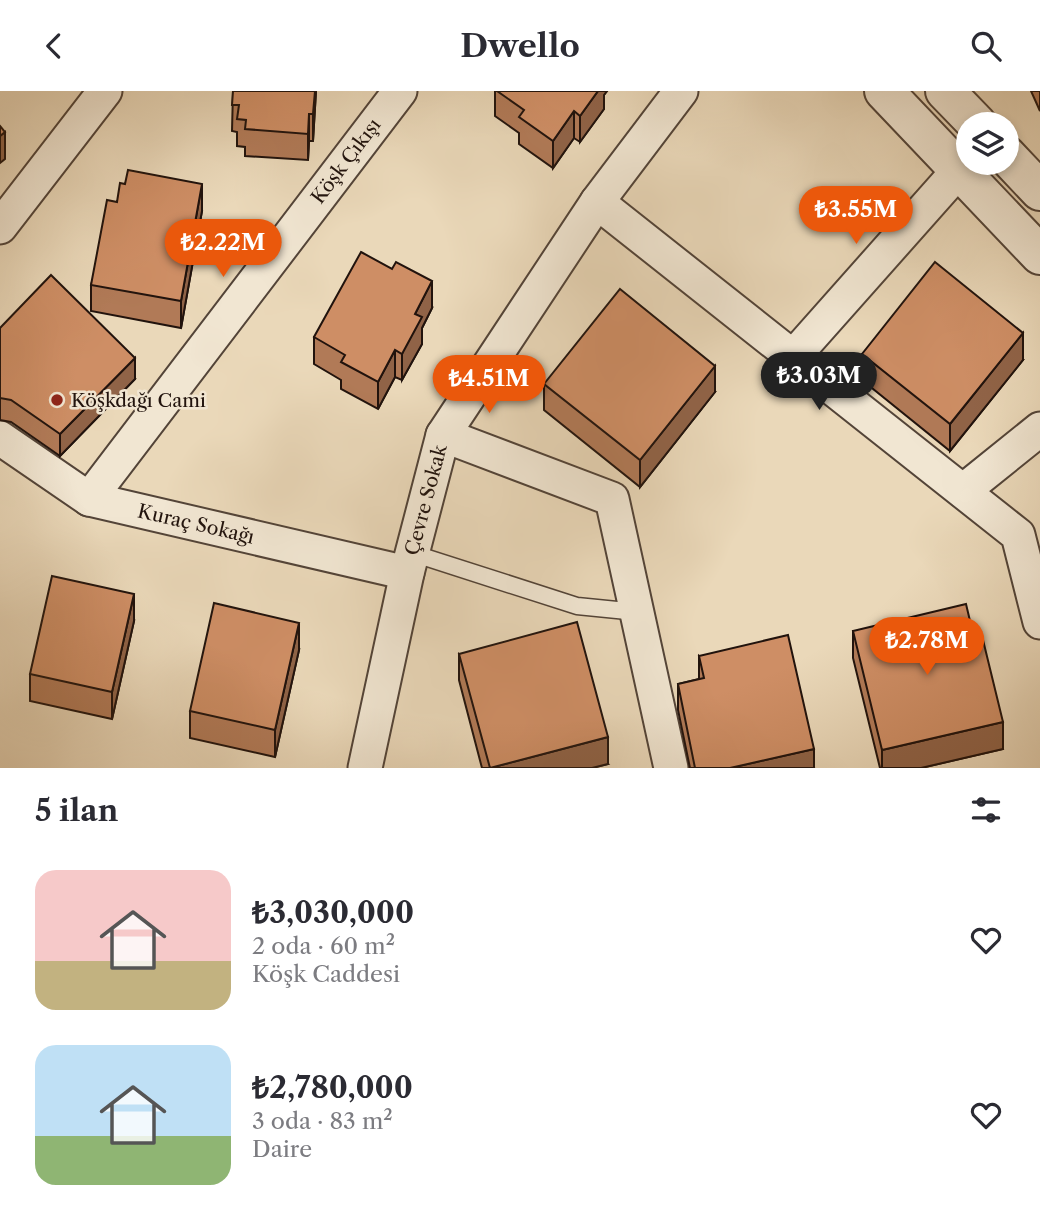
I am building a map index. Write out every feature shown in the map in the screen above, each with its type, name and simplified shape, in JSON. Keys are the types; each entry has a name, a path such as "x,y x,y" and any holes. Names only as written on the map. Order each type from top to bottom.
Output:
{"street":[{"path":"0,227 105,91"},
{"name":"Köşk Çıkışı","path":"89,499 400,91"},
{"name":"Çevre Sokak","path":"365,768 410,563 443,435 597,202 681,91"},
{"path":"884,91 956,167"},
{"path":"945,91 965,112"},
{"path":"1019,169 1040,191"},
{"path":"793,357 956,173"},
{"path":"964,175 1040,255"},
{"path":"597,202 963,491 1029,527 1040,622"},
{"path":"963,491 1040,429"},
{"path":"443,435 612,499 671,768"},
{"name":"Kuraç Sokağı","path":"0,438 89,499 410,563"}],"lane":[{"path":"410,563 577,606 637,611"}],"building":[{"path":"233,91 315,91 313,114 309,114 308,134 245,129 246,120 237,119 239,105 232,105"},
{"path":"497,91 598,91 580,116 574,111 553,141 519,117 524,110"},
{"path":"128,170 202,184 181,301 91,285 107,200 117,202 120,183 125,184"},
{"path":"361,252 392,269 396,262 432,281 415,314 422,317 402,354 395,350 378,382 341,362 345,355 314,337"},
{"path":"935,262 1023,333 950,424 862,354"},
{"name":"Köşkdağı Cami","path":"51,275 135,358 60,434 11,400 0,398 0,328"},
{"path":"620,289 715,366 640,460 544,384"},
{"path":"52,576 134,594 112,692 30,674"},
{"path":"214,603 299,623 275,730 190,711"},
{"path":"966,604 975,642 983,640 1003,722 882,750 853,631"},
{"path":"577,622 608,737 490,768 459,654"},
{"path":"788,635 814,749 730,768 695,768 678,684 704,678 699,656"}],"place":[{"name":"Köşkdağı Cami","path":"57,400"}]}
